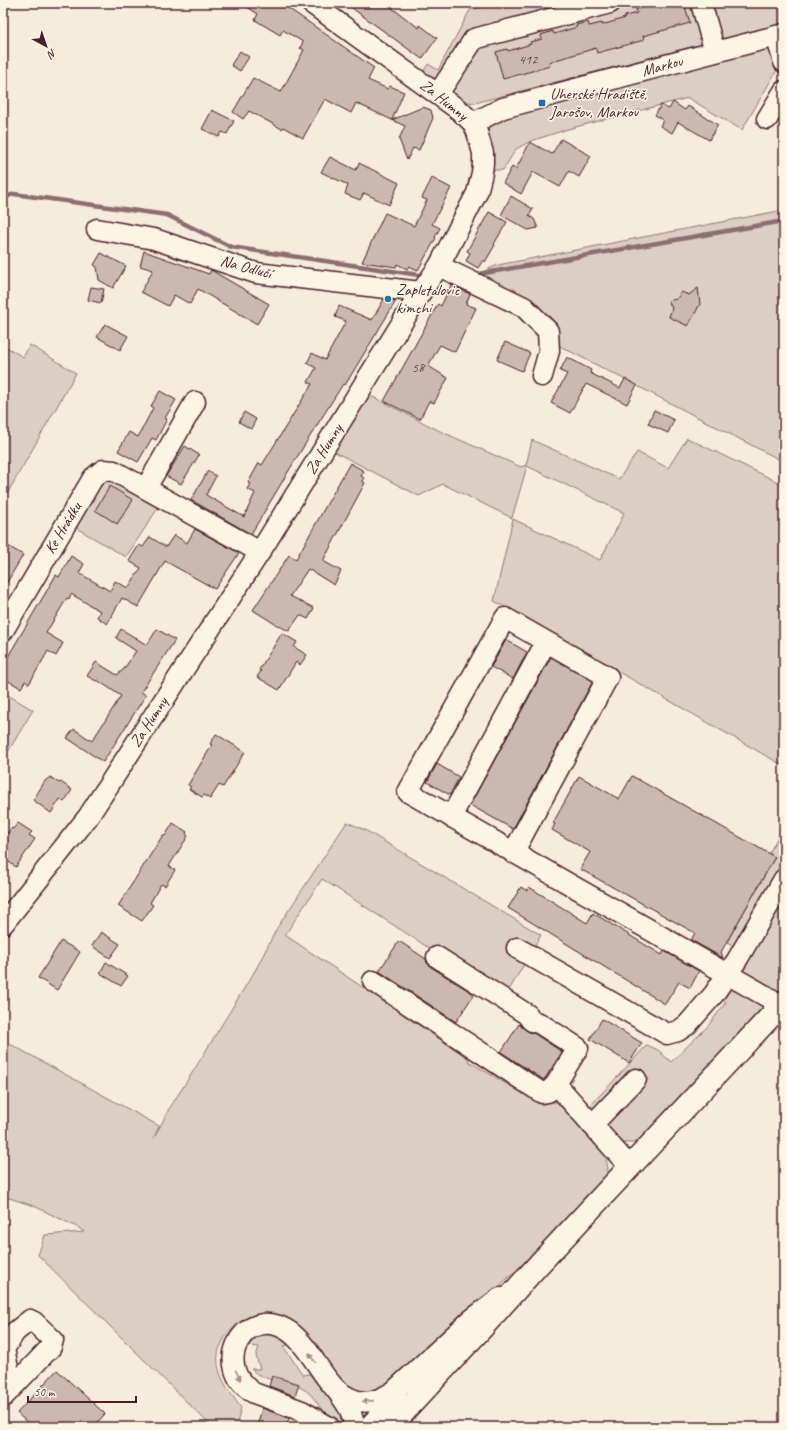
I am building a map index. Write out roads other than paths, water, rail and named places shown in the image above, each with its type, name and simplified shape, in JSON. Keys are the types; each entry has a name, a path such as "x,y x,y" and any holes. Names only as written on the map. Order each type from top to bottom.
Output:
{"main road":[{"path":"390,1427 630,1166 782,1005"},
{"path":"370,1427 407,1388 539,1264"}],"street":[{"name":"Za Humny","path":"3,924 88,817 441,277 480,183 483,153 473,123 438,94 311,3"},
{"path":"438,94 474,39 610,3"},
{"path":"701,3 715,52"},
{"path":"780,35 784,62"},
{"name":"Markov","path":"473,123 503,108 780,35"},
{"path":"767,119 784,91"},
{"name":"Na Odlučí","path":"97,229 154,239 256,273 441,277 524,307 548,331 550,351 542,376"},
{"path":"146,488 195,402"},
{"name":"Ke Hrádku","path":"3,630 89,484 98,473 103,470 114,471 260,552"},
{"path":"513,853 608,677 505,618 408,792 513,853 782,1005"},
{"path":"451,817 546,642"},
{"path":"517,948 667,1034 687,1025 714,994 728,975 784,880"},
{"path":"373,981 542,1093 548,1092 556,1084 578,1048 539,1023 530,1020 528,1015 437,957"},
{"path":"592,1125 636,1079"},
{"path":"556,1084 630,1166"},
{"path":"336,1389 354,1400 365,1402 376,1401 385,1397 394,1391 471,1320 490,1306 539,1264"},
{"path":"329,1427 302,1411 247,1389 235,1370 233,1353 239,1338 252,1328 259,1325 275,1325 290,1333 300,1343 336,1389 350,1410 355,1427"},
{"path":"302,1411 316,1427"}],"waterway":[{"path":"3,198 14,194 167,215 231,247 426,276"},
{"path":"473,275 784,221"}],"place":[{"name":"Uherské Hradiště, Jarošov, Markov","path":"542,103"},
{"name":"Zapletalovic kimchi","path":"388,299"}]}
